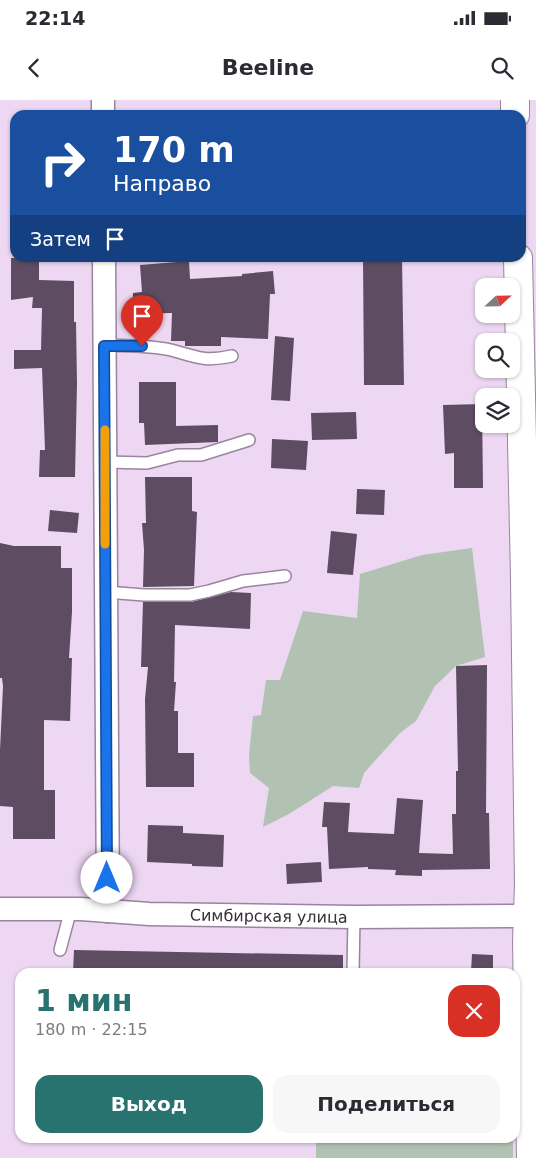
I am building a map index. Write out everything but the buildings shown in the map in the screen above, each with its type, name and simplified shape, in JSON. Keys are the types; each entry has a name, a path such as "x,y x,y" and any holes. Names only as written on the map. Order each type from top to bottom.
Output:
{"main road":[{"path":"522,273 531,577 531,1158"}],"street":[{"path":"104,262 108,912"},
{"name":"Симбирская улица","path":"0,909 71,909 148,914 354,917 532,916"}],"lane":[{"path":"104,346 142,346 171,350 205,359 232,356"},
{"path":"105,462 147,463 178,455 201,455 249,440"},
{"path":"106,592 144,595 190,595 243,581 285,576"},
{"path":"60,950 71,909"},
{"path":"353,968 354,917"}],"green space":[{"path":"472,548 485,657 456,666 435,686 416,721 400,733 364,773 359,788 333,786 289,814 263,827 269,788 250,773 249,755 253,716 261,715 266,680 280,680 303,611 357,618 360,574 422,555"},
{"path":"316,1143 513,1143 513,1158 316,1158"}],"slow traffic":[{"path":"105,430 105,544"}],"route":[{"path":"107,878 104,346 142,346"}]}
